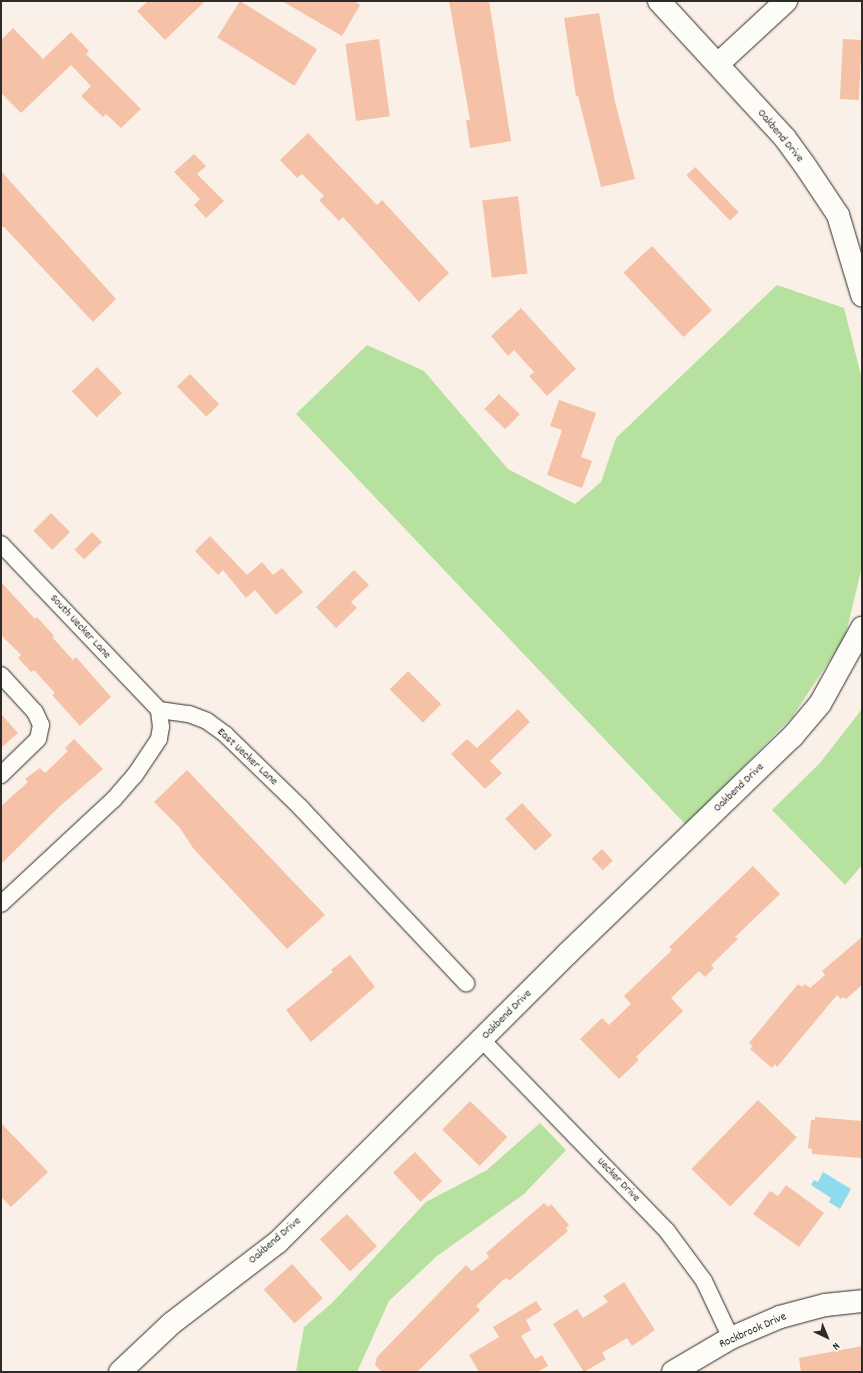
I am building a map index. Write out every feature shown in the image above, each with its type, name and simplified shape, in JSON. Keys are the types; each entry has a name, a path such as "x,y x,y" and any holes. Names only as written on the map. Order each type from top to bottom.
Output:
{"street":[{"name":"Oakbend Drive","path":"659,1 785,138 838,216 862,295"},
{"path":"718,64 786,1"},
{"name":"South Uecker Lane","path":"1,544 159,710"},
{"name":"Oakbend Drive","path":"120,1372 172,1323 278,1242 792,737 820,704 862,628"},
{"path":"1,675 36,712 41,725 38,739 1,774"},
{"path":"1,904 114,799 135,775 159,739 161,727 159,710"},
{"name":"East Uecker Lane","path":"159,710 189,714 207,721 226,735 301,808 466,983"},
{"name":"Uecker Drive","path":"482,1040 667,1231 704,1281 731,1338"},
{"name":"Rockbrook Drive","path":"673,1372 731,1338 780,1317 825,1305 862,1301"}],"green space":[{"path":"777,285 844,308 862,379 862,567 845,637 793,716 686,825 296,414 367,345 424,371 508,469 575,504 601,482 616,438"},
{"path":"862,709 862,865 845,885 772,810 820,763"},
{"path":"540,1123 566,1150 524,1194 437,1256 389,1301 357,1372 296,1372 304,1327 332,1303 426,1202 487,1170"}],"water":[{"path":"823,1172 851,1189 840,1209 829,1202 831,1198 811,1185 814,1180 818,1182"}],"building":[{"path":"148,1 205,1 165,40 137,11"},
{"path":"240,1 317,49 294,86 217,37"},
{"path":"282,1 354,1 360,5 342,36"},
{"path":"449,1 489,1 511,141 470,148 466,120 470,120"},
{"path":"599,13 615,102 635,179 601,187 578,96 576,96 564,18"},
{"path":"13,28 43,59 71,32 89,51 86,54 141,109 121,128 106,114 103,117 81,96 91,86 71,65 21,113 1,93 1,40"},
{"path":"379,39 390,116 356,121 345,44"},
{"path":"843,39 862,40 859,100 840,99"},
{"path":"308,133 377,205 382,200 449,273 419,302 343,217 339,221 319,200 324,196 302,174 297,178 280,160"},
{"path":"194,154 206,166 197,174 224,201 206,218 194,205 200,199 174,172"},
{"path":"695,167 739,212 730,221 686,175"},
{"path":"1,171 116,299 93,322 4,227 1,227"},
{"path":"518,196 528,273 492,278 482,200"},
{"path":"652,246 712,310 683,337 623,273"},
{"path":"521,308 576,369 547,396 529,376 534,372 514,350 508,356 491,336"},
{"path":"97,367 122,393 97,417 72,391"},
{"path":"190,374 219,404 206,417 177,387"},
{"path":"499,394 520,414 505,429 484,409"},
{"path":"559,400 596,413 581,457 592,461 582,488 547,475 562,430 550,426"},
{"path":"51,513 70,532 52,550 33,531"},
{"path":"92,532 102,542 84,560 74,550"},
{"path":"210,536 247,575 262,562 273,575 282,568 303,592 276,615 255,590 246,598 223,570 218,575 195,551"},
{"path":"354,570 369,585 351,602 357,608 336,628 316,607"},
{"path":"1,582 35,619 37,617 54,636 52,637 73,660 76,657 111,697 80,726 52,695 55,693 34,670 31,672 18,658 21,655 1,635"},
{"path":"408,671 441,704 423,723 390,689"},
{"path":"518,709 530,722 490,761 502,773 485,789 451,754 467,739 477,748"},
{"path":"1,714 18,733 1,748"},
{"path":"74,739 103,769 59,807 1,864 1,806 28,782 25,779 40,768 45,773 68,751 65,748"},
{"path":"187,770 325,915 287,949 193,848 180,828 154,802"},
{"path":"522,803 552,835 535,851 505,819"},
{"path":"602,849 613,861 603,870 592,859"},
{"path":"753,866 780,894 735,937 738,939 711,965 714,968 705,977 699,971 671,998 683,1011 636,1057 639,1060 619,1079 580,1039 602,1018 609,1025 631,1004 624,996 672,950 669,947"},
{"path":"862,937 862,985 846,999 843,997 841,999 837,995 777,1067 775,1064 772,1068 750,1049 753,1046 749,1043 798,984 802,987 805,984 810,988 825,975 822,971"},
{"path":"350,955 375,987 311,1042 286,1010 333,972 331,970"},
{"path":"758,1100 797,1138 730,1207 691,1169"},
{"path":"470,1101 507,1137 480,1166 442,1130"},
{"path":"815,1117 862,1121 862,1158 812,1154 812,1149 808,1148 811,1120 815,1120"},
{"path":"1,1123 48,1172 11,1207 1,1197"},
{"path":"415,1152 442,1181 420,1202 393,1172"},
{"path":"786,1185 824,1213 799,1247 753,1214 770,1191 778,1196"},
{"path":"544,1203 548,1207 551,1204 569,1225 566,1228 568,1231 509,1281 507,1278 503,1280 476,1306 480,1310 417,1372 382,1372 375,1365 377,1357 466,1265 472,1271 489,1257 486,1253"},
{"path":"347,1214 377,1246 350,1271 320,1239"},
{"path":"292,1264 323,1298 295,1324 264,1289"},
{"path":"624,1282 655,1330 632,1346 627,1338 602,1353 606,1359 584,1372 553,1324 577,1309 583,1318 608,1302 603,1296"},
{"path":"536,1301 542,1310 526,1320 531,1330 521,1336 535,1359 542,1355 548,1366 537,1372 479,1372 469,1355 499,1337 493,1327"},
{"path":"862,1346 862,1372 801,1372 799,1358"}]}
